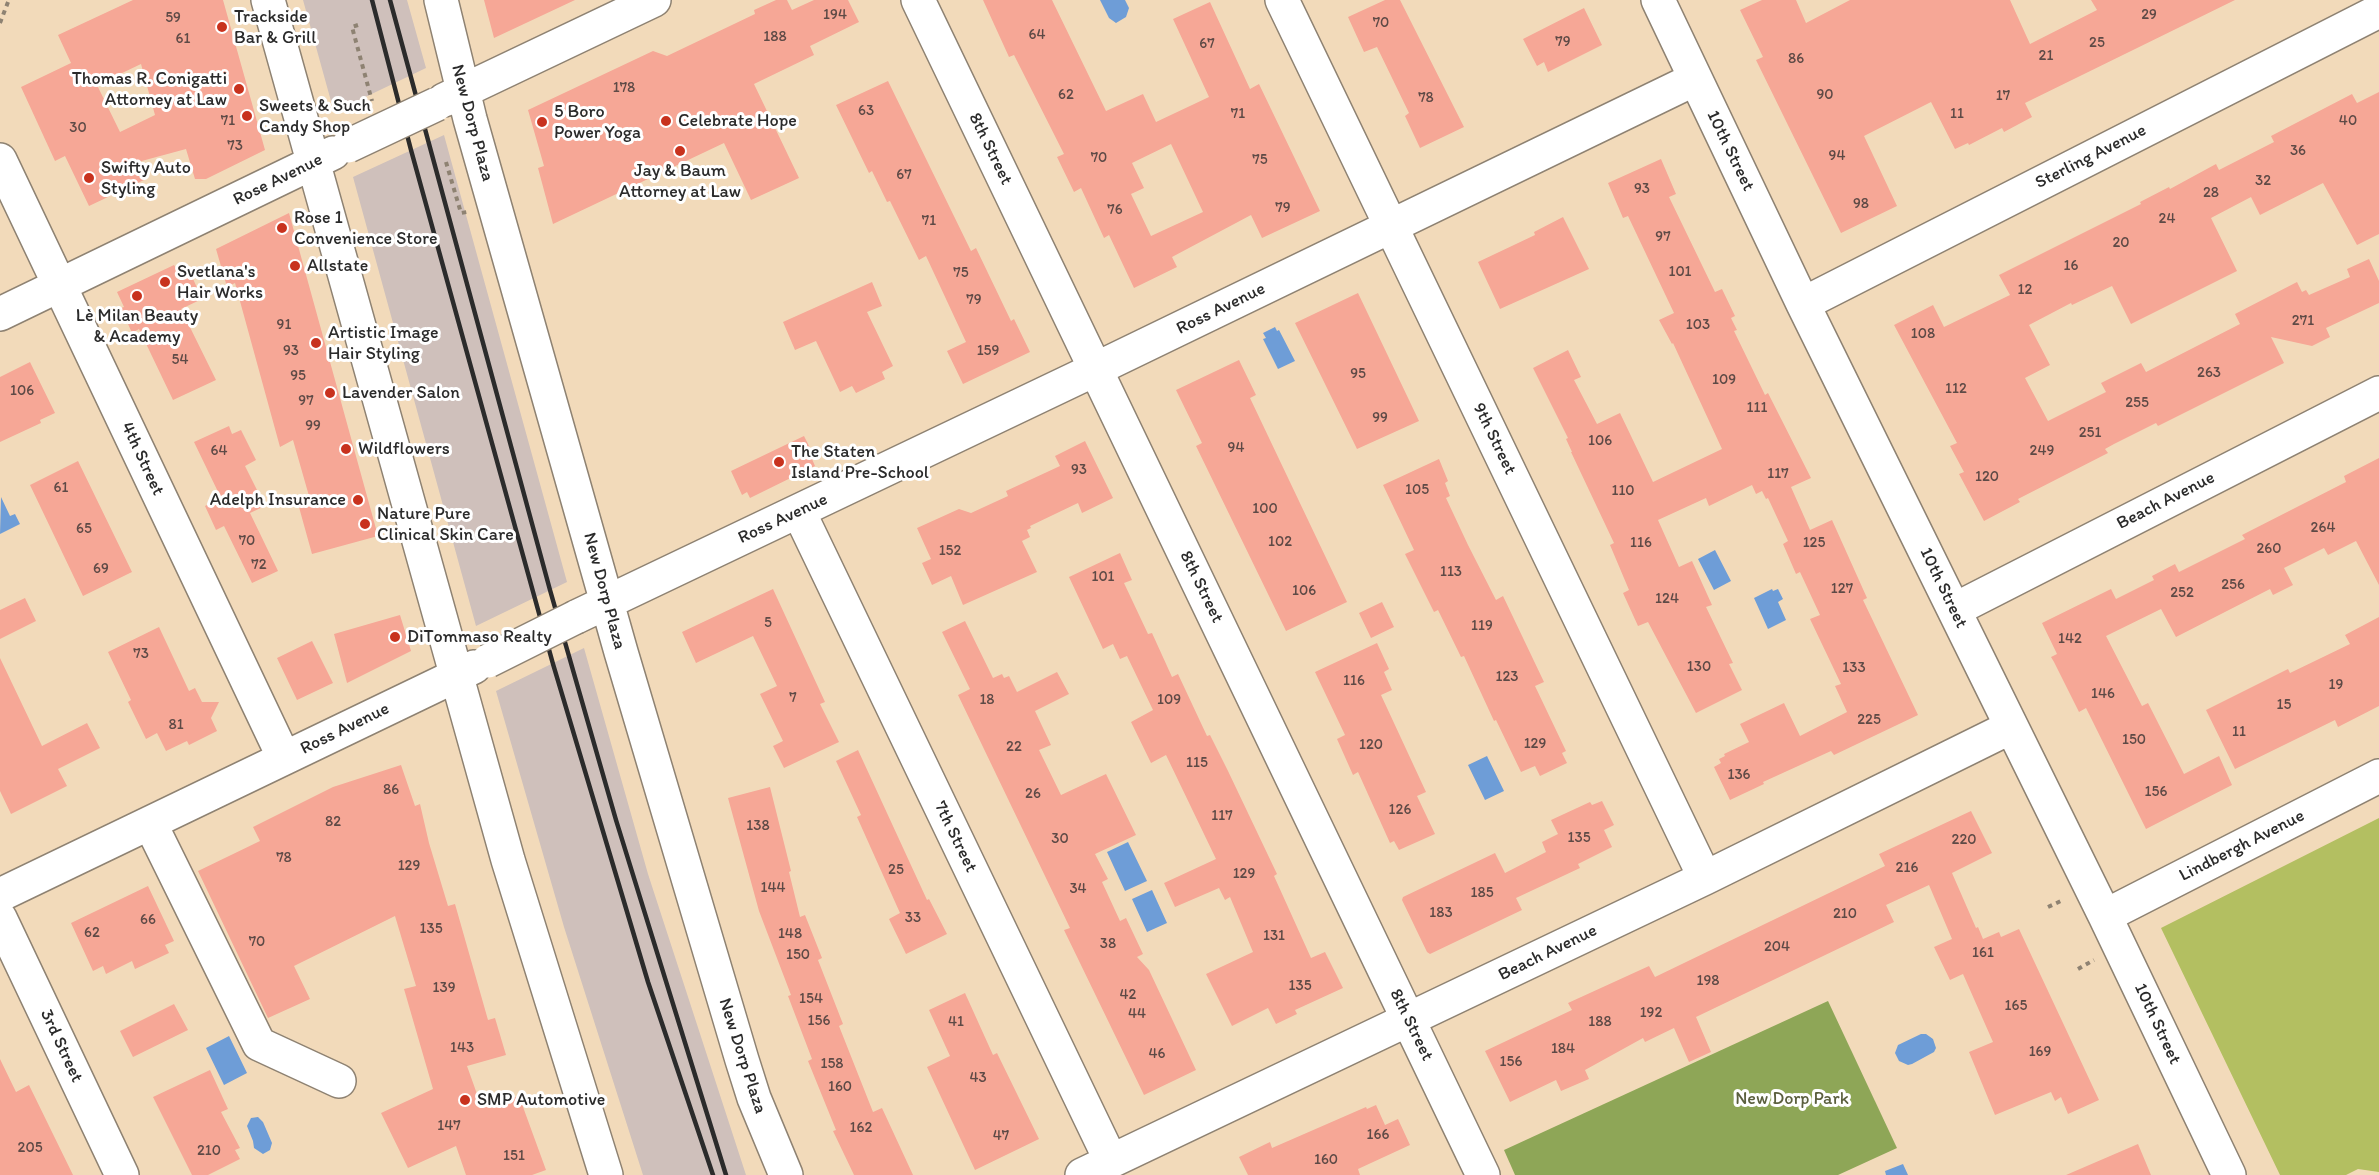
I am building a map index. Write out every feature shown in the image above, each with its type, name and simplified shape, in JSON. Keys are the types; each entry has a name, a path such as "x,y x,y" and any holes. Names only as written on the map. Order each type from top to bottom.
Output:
{"street":[{"path":"268,0 515,882 606,1175"},
{"name":"New Dorp Plaza","path":"441,0 450,98 607,603 742,1060 754,1098 786,1175"},
{"name":"Rose Avenue","path":"0,314 654,0"},
{"name":"8th Street","path":"918,0 1483,1175"},
{"name":"9th Street","path":"1282,0 1705,878"},
{"name":"10th Street","path":"1658,0 1803,304 2105,916 2229,1175"},
{"name":"Sterling Avenue","path":"1803,304 2379,11"},
{"name":"Ross Avenue","path":"0,895 1392,227 1695,79"},
{"name":"4th Street","path":"0,160 284,758"},
{"name":"Beach Avenue","path":"1954,610 2379,393"},
{"name":"7th Street","path":"799,512 1097,1168"},
{"name":"Beach Avenue","path":"1097,1168 1705,878 2011,727"},
{"name":"Lindbergh Avenue","path":"2105,916 2379,776"},
{"path":"150,823 259,1044 339,1081"},
{"name":"3rd Street","path":"0,918 122,1175"}],"path":[{"path":"0,23 8,2"},
{"path":"358,25 352,27 353,33 370,96"},
{"path":"446,162 461,213"},
{"path":"2048,907 2069,897"},
{"path":"2078,969 2095,960"}],"shaded area":[{"path":"303,0 407,0 426,68 334,112"},
{"path":"444,135 567,582 476,626 353,177"},
{"path":"584,648 648,874 746,1175 643,1175 564,927 496,691"}],"green space":[{"path":"2379,818 2379,1172 2358,1169 2346,1175 2280,1175 2161,928"},
{"name":"New Dorp Park","path":"1828,1001 1897,1148 1838,1175 1515,1175 1504,1150"}],"water":[{"path":"1100,0 1125,0 1129,8 1126,17 1116,23 1109,18"},
{"path":"1275,327 1277,331 1279,330 1295,361 1278,369 1263,339 1266,338 1263,333"},
{"path":"1,497 10,516 15,514 20,524 0,534"},
{"path":"1715,550 1731,581 1714,590 1698,559"},
{"path":"1772,589 1773,591 1778,589 1783,599 1778,602 1786,620 1768,629 1754,598"},
{"path":"1487,756 1504,791 1485,800 1468,765"},
{"path":"1128,842 1147,881 1125,891 1107,852"},
{"path":"1152,890 1167,923 1147,932 1132,899"},
{"path":"1921,1034 1926,1034 1933,1039 1936,1048 1934,1052 1912,1064 1908,1065 1899,1061 1895,1053 1898,1045"},
{"path":"229,1036 247,1073 224,1085 206,1048"},
{"path":"258,1117 263,1122 272,1143 270,1150 263,1154 254,1148 247,1126 251,1118"},
{"path":"1903,1164 1908,1175 1886,1175 1885,1171"}],"building":[{"path":"133,0 223,0 265,150 206,179 195,179 186,149 138,162 146,179 89,206 65,156 55,161 21,87 71,63 58,35","holes":["141,64 155,115 120,132 97,85"]},
{"path":"484,0 575,0 494,38"},
{"path":"776,0 787,0 792,10 814,0 848,0 859,22 810,46 814,55 754,84 799,178 751,200 724,143 553,224 538,168 544,166 528,110 653,51 667,56 755,14 754,10"},
{"path":"983,0 1052,0 1106,111 1143,94 1156,122 1209,97 1173,19 1210,2 1250,89 1259,84 1320,211 1262,238 1251,215 1172,257 1177,267 1134,288 1109,235 1104,238 1081,188 1074,192 1057,157 1064,154 1014,55 1009,57","holes":["1171,144 1203,212 1151,236 1131,194 1144,188 1132,163"]},
{"path":"1385,0 1400,0 1464,127 1420,148 1405,116 1409,113 1377,47 1364,52 1348,17"},
{"path":"1762,0 1796,0 1806,23 1850,0 2010,0 2030,44 2097,10 2091,0 2235,0 2025,103 2032,117 2004,132 2002,128 1969,145 1968,143 1955,149 1931,102 1864,136 1897,206 1841,233 1756,60 1763,57 1740,10"},
{"path":"1584,8 1602,45 1548,72 1544,62 1537,66 1523,39"},
{"path":"888,81 971,251 976,248 1011,321 1014,319 1030,352 963,384 947,351 966,342 926,256 919,260 890,201 887,202 872,171 869,173 836,105"},
{"path":"2379,92 2379,234 2357,245 2323,183 2260,215 2251,197 2211,218 2237,271 2131,324 2112,286 2072,305 2071,303 2029,325 2050,365 2025,378 2048,421 2106,392 2101,383 2141,363 2146,372 2240,324 2235,314 2297,282 2302,292 2306,290 2309,295 2350,277 2347,269 2369,259 2379,281 2379,303 2326,328 2330,337 2312,346 2271,337 2284,363 2158,426 2156,423 2114,444 2105,449 2108,453 2018,499 2020,502 1984,521 1959,474 1964,472 1950,446 1957,443 1894,325 1933,305 1944,327 2010,295 1999,275 2216,164 2219,170 2274,142 2271,136 2352,94 2357,103"},
{"path":"1661,159 1676,194 1669,197 1715,292 1722,289 1735,316 1731,318 1737,330 1734,331 1765,395 1768,393 1811,478 1791,487 1810,530 1832,520 1867,598 1863,600 1918,715 1834,755 1831,751 1730,800 1714,767 1721,763 1719,759 1725,756 1724,754 1749,742 1740,724 1784,703 1800,736 1847,712 1835,686 1841,684 1810,619 1820,615 1800,572 1796,574 1783,544 1788,541 1768,498 1766,499 1762,491 1756,494 1752,485 1709,506 1706,498 1658,520 1679,567 1692,561 1712,605 1706,607 1733,663 1729,664 1742,690 1696,713 1648,622 1638,626 1623,593 1629,590 1610,545 1614,543 1571,452 1566,439 1568,438 1533,368 1568,350 1581,377 1574,380 1597,424 1620,413 1653,482 1722,449 1673,343 1659,320 1674,313 1628,216 1623,218 1608,183"},
{"path":"289,213 378,536 312,554 297,500 309,496 293,440 280,447 235,283 227,287 216,249"},
{"path":"1563,217 1589,269 1500,309 1478,262 1535,235 1534,232"},
{"path":"186,263 202,299 181,309 216,380 173,400 139,329 132,333 117,292 174,265 176,268"},
{"path":"872,282 882,306 867,312 893,366 882,372 885,379 856,393 852,386 840,392 816,341 795,350 783,322"},
{"path":"1358,293 1419,421 1357,449 1295,323"},
{"path":"1239,360 1256,395 1250,398 1347,602 1286,631 1196,446 1202,443 1176,390"},
{"path":"30,362 55,413 40,420 41,423 0,442 0,377"},
{"path":"229,426 232,434 241,430 256,460 245,466 265,506 250,513 278,571 252,583 224,526 216,530 205,506 221,498 194,442"},
{"path":"804,436 815,458 812,459 815,466 750,498 747,492 742,495 731,471"},
{"path":"1085,441 1113,498 1082,513 1078,503 1030,526 1031,528 1027,530 1030,537 1022,541 1037,572 963,605 951,576 932,585 922,563 931,559 917,528 959,509 971,513 1008,496 1006,491 1060,466 1055,456"},
{"path":"2379,458 2379,585 2356,541 2328,555 2324,548 2284,568 2293,585 2273,595 2270,589 2176,637 2161,609 2106,636 2142,706 2148,703 2184,774 2219,756 2232,785 2146,829 2086,708 2079,712 2051,657 2057,654 2042,623 2111,589 2116,599 2154,580 2152,576 2175,564 2179,572 2245,539 2242,535 2346,482 2344,476"},
{"path":"1439,459 1448,481 1445,483 1450,496 1446,498 1496,600 1503,596 1544,682 1535,686 1566,751 1562,753 1567,763 1540,776 1535,766 1521,772 1464,656 1461,657 1438,610 1434,612 1405,554 1414,550 1383,485"},
{"path":"78,461 132,572 83,596 30,485"},
{"path":"1120,553 1132,580 1124,583 1148,634 1152,633 1172,677 1178,674 1207,736 1210,735 1277,874 1274,876 1311,958 1325,952 1343,988 1295,1010 1297,1014 1276,1024 1268,1008 1232,1026 1206,974 1253,952 1230,897 1225,900 1219,888 1175,907 1164,883 1216,859 1166,755 1151,763 1131,722 1153,710 1127,656 1120,659 1113,644 1103,649 1069,577"},
{"path":"773,589 825,702 820,704 839,742 784,768 773,746 783,741 760,694 777,686 753,636 696,663 682,632"},
{"path":"25,598 36,621 0,639 0,610"},
{"path":"1382,602 1394,627 1371,638 1359,613"},
{"path":"400,615 411,651 347,683 334,634"},
{"path":"2379,617 2379,706 2338,727 2335,720 2235,769 2206,710 2288,669 2290,673 2350,644 2345,635"},
{"path":"965,621 993,678 1002,674 1004,678 1009,676 1017,692 1057,672 1069,694 1035,711 1051,745 1039,750 1061,795 1106,774 1136,835 1095,854 1108,879 1102,882 1120,921 1126,918 1143,954 1137,957 1149,970 1196,1070 1144,1095 1064,930 1070,928 958,695 970,689 942,632"},
{"path":"159,627 189,691 195,688 202,702 219,702 211,718 217,731 189,745 187,741 166,751 157,733 146,739 128,702 131,700 108,652"},
{"path":"312,641 333,683 297,700 277,658"},
{"path":"1377,643 1389,669 1384,672 1392,690 1381,695 1426,792 1417,796 1435,834 1399,850 1394,841 1390,843 1358,772 1353,775 1337,739 1345,735 1315,672"},
{"path":"0,658 42,746 87,723 100,748 58,769 67,786 11,814 0,791"},
{"path":"858,750 927,900 929,899 947,934 906,954 889,919 900,913 857,817 861,815 836,761"},
{"path":"401,765 415,806 420,804 448,906 455,904 488,1020 495,1018 506,1055 467,1066 482,1108 519,1096 546,1170 532,1175 466,1175 456,1146 408,1168 381,1113 433,1089 404,989 416,986 395,916 294,966 310,999 268,1018 198,871 260,841 253,827 333,787"},
{"path":"770,787 800,917 805,915 822,958 818,960 843,1024 839,1026 873,1112 882,1108 913,1175 854,1175 833,1131 836,1130 808,1061 812,1059 788,996 791,995 759,911 728,798"},
{"path":"1602,801 1614,825 1604,830 1612,847 1578,864 1580,868 1516,898 1522,910 1430,954 1427,952 1402,900 1403,897 1495,853 1505,873 1546,852 1542,842 1558,834 1551,820 1590,802 1592,805"},
{"path":"1971,811 1992,853 1952,873 1976,928 1978,927 1983,939 1999,932 2001,937 2019,929 2099,1100 2068,1114 2061,1097 2055,1101 2051,1092 1995,1115 1969,1052 1993,1042 1963,974 1950,980 1934,947 1952,939 1929,885 1886,905 1894,922 1696,1017 1711,1052 1689,1062 1674,1028 1645,1042 1643,1038 1585,1070 1589,1079 1561,1091 1556,1080 1510,1102 1485,1051 1572,1010 1568,1003 1649,966 1655,977 1885,866 1879,854"},
{"path":"148,886 174,941 165,945 169,953 135,969 132,961 106,974 103,966 93,971 71,923"},
{"path":"965,993 993,1055 997,1053 1039,1139 975,1170 927,1067 950,1056 929,1010"},
{"path":"174,1004 188,1030 133,1057 120,1031"},
{"path":"0,1059 16,1092 29,1085 73,1175 0,1175"},
{"path":"210,1070 228,1109 221,1112 240,1148 235,1150 240,1159 208,1175 192,1175 153,1097"},
{"path":"1376,1105 1385,1125 1398,1119 1410,1145 1358,1169 1360,1175 1248,1175 1239,1157 1270,1142 1272,1148 1366,1107 1367,1109"},
{"path":"2138,1144 2151,1175 2066,1175"}],"railway":[{"path":"372,0 411,150 553,664 648,982 713,1175"},
{"path":"390,0 550,590 616,820 726,1175"}],"place":[{"name":"Trackside Bar & Grill","path":"222,27"},
{"name":"Thomas R. Conigatti Attorney at Law","path":"239,89"},
{"name":"Sweets & Such Candy Shop","path":"247,116"},
{"name":"Celebrate Hope","path":"666,121"},
{"name":"5 Boro Power Yoga","path":"542,122"},
{"name":"Jay & Baum Attorney at Law","path":"680,151"},
{"name":"Swifty Auto Styling","path":"89,178"},
{"name":"Rose 1 Convenience Store","path":"282,228"},
{"name":"Allstate","path":"295,266"},
{"name":"Svetlana's Hair Works","path":"165,282"},
{"name":"Lè Milan Beauty & Academy","path":"137,296"},
{"name":"Artistic Image Hair Styling","path":"316,343"},
{"name":"Lavender Salon","path":"330,393"},
{"name":"Wildflowers","path":"346,449"},
{"name":"The Staten Island Pre-School","path":"779,462"},
{"name":"Adelph Insurance","path":"358,500"},
{"name":"Nature Pure Clinical Skin Care","path":"365,524"},
{"name":"DiTommaso Realty","path":"395,637"},
{"name":"SMP Automotive","path":"465,1100"}]}
